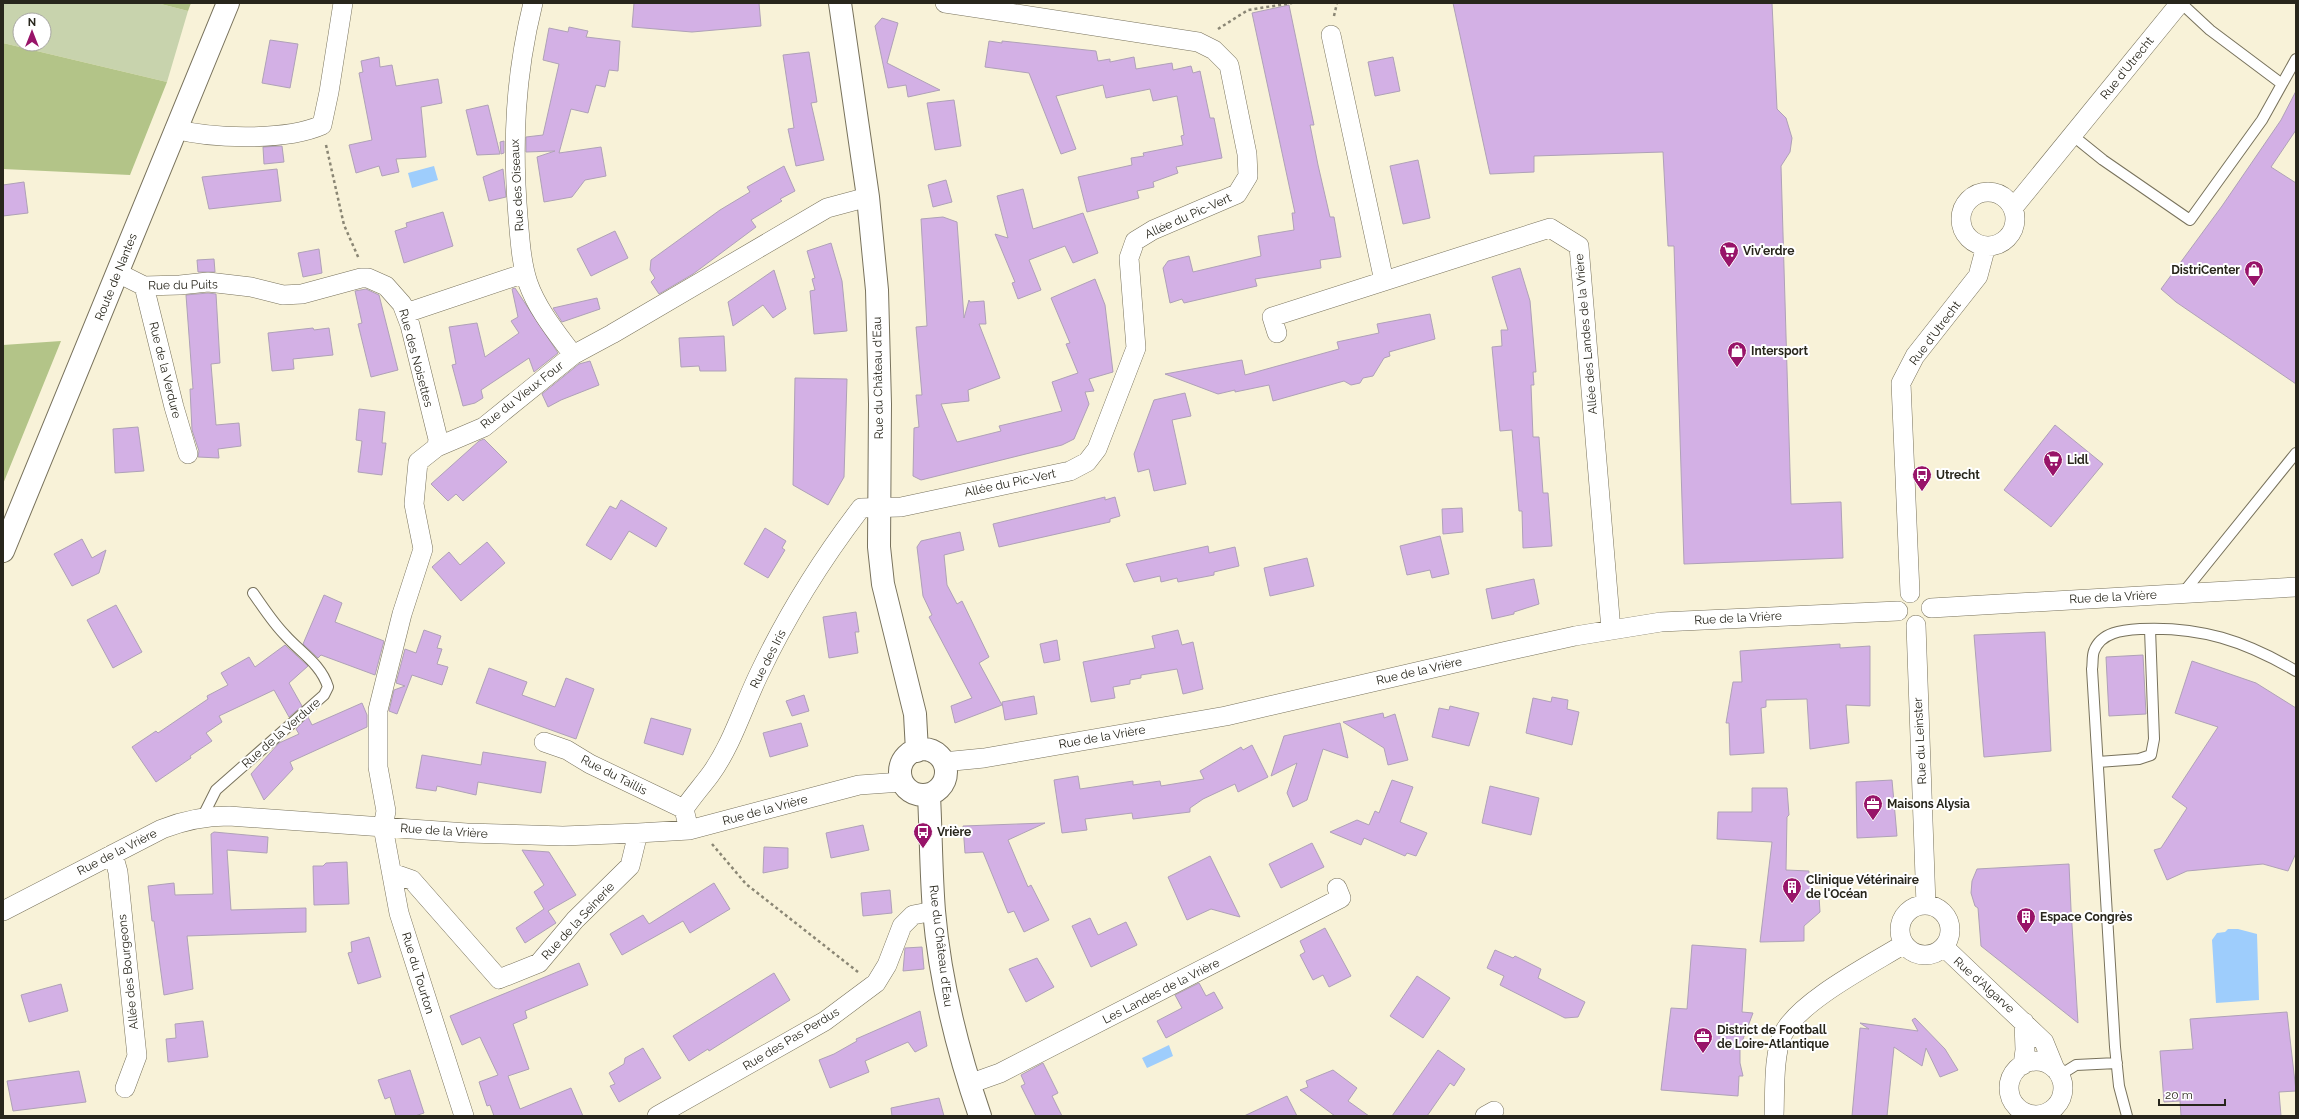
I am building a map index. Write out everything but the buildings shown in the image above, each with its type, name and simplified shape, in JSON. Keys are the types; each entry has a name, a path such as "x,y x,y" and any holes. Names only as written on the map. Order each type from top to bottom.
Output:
{"street":[{"name":"Route de Nantes","path":"3,551 228,3"},
{"path":"175,129 210,136 281,135 307,132 322,125 330,92 343,3"},
{"name":"Rue des Oiseaux","path":"533,3 523,45 515,113 516,187 521,250 525,273 542,312 573,354"},
{"name":"Rue du Château d'Eau","path":"840,3 868,197 877,290 880,404 878,508 879,547 883,584 915,714 917,751"},
{"name":"Allée du Pic-Vert","path":"878,508 901,506 1070,471 1087,462 1097,449 1136,348 1129,258 1135,241 1153,230 1237,194 1248,176 1247,154 1229,65 1214,50 1198,42 945,3"},
{"name":"Rue d'Utrecht","path":"2013,208 2180,3"},
{"path":"1331,34 1384,281"},
{"path":"1994,192 2009,201 2013,208 2016,217 2015,226 2011,235 2004,241 1996,245 1986,246 1970,239 1965,233 1961,216 1966,203 1978,194 1994,192"},
{"name":"Rue du Vieux Four","path":"383,827 386,810 378,767 378,710 402,614 423,549 414,504 418,462 437,448 484,427 573,354 612,334 827,208 868,197"},
{"name":"Allée des Landes de la Vrière","path":"1277,333 1272,317 1550,228 1579,246 1610,630"},
{"name":"Rue d'Utrecht","path":"1910,593 1902,383 1915,356 1978,276 1986,246"},
{"name":"Rue du Puits","path":"118,273 144,286 180,285 208,282 251,288 283,296 302,294 368,278"},
{"path":"406,313 525,273"},
{"name":"Rue des Noisettes","path":"368,278 386,286 402,304 406,313 438,439 437,448"},
{"name":"Rue de la Verdure","path":"144,286 175,414 188,454"},
{"name":"Rue des Iris","path":"684,809 695,792 710,775 729,741 759,673 780,635 838,539 861,508 878,508"},
{"name":"Rue de la Vrière","path":"1931,608 2296,587"},
{"path":"1910,593 1924,595 1931,608 1925,621 1916,625 1907,623 1898,611 1900,602 1910,593"},
{"name":"Rue de la Vrière","path":"943,762 984,758 1226,716 1507,650 1610,630 1661,622 1898,611"},
{"name":"Rue du Leinster","path":"1916,625 1926,905"},
{"name":"Rue du Taillis","path":"544,742 567,750 590,764 684,809"},
{"path":"917,751 932,751 943,762 945,777 937,791 929,796 913,793 902,782 901,766 904,759 910,753 917,751"},
{"name":"Rue de la Vrière","path":"3,911 162,829 185,820 203,816 229,816 515,835 563,836 638,834 697,828 860,785 902,782"},
{"name":"Rue du Château d'Eau","path":"929,796 934,912 941,967 950,1017 969,1084 980,1116"},
{"path":"684,809 697,828"},
{"name":"Rue du Tourton","path":"383,827 399,913 464,1116"},
{"name":"Rue de la Seinerie","path":"392,873 412,880 499,979 539,962 575,920 630,866 638,834"},
{"name":"Allée des Bourgeons","path":"113,854 118,872 137,1056 125,1088"},
{"name":"Les Landes de la Vrière","path":"969,1084 1000,1073 1341,898 1337,888"},
{"path":"1926,905 1934,906 1947,916 1951,932 1944,947 1931,954 1923,955 1909,949 1904,944 1900,929 1905,914 1918,906 1926,905"},
{"name":"Rue des Pas Perdus","path":"657,1116 824,1021 876,983 886,965 902,926 913,916 934,912"},
{"path":"1774,1116 1776,1063 1782,1034 1800,1011 1904,944"},
{"name":"Rue d'Algarve","path":"1944,947 2024,1022 2044,1042 2058,1072 2063,1092 2055,1108 2038,1116 2021,1111 2014,1104 2009,1087 2011,1078 2023,1065 2025,1050 2024,1022"},
{"path":"2023,1065 2040,1061 2058,1072"}],"lane":[{"path":"2180,3 2210,30 2282,84"},
{"path":"2072,136 2103,160 2190,220 2262,120 2296,59"},
{"path":"2183,593 2296,453"},
{"name":"Rue de la Verdure","path":"203,816 216,790 324,695 328,687 325,677 314,663 284,634 253,593"},
{"path":"2098,762 2139,760 2151,756 2154,739 2150,629"},
{"path":"2127,1116 2120,1086 2117,1063 2092,670 2094,651 2105,637 2119,630 2187,629 2206,633 2267,654 2296,671"},
{"path":"2058,1072 2082,1064 2117,1063"}],"path":[{"path":"1198,42 1248,10 1292,3"},
{"path":"322,125 344,225 368,278"},
{"path":"697,828 746,884 857,971 876,983"}],"green space":[{"path":"3,3 157,3 188,11 167,82 41,52 52,52 52,12 12,12 12,45 3,43"},
{"path":"157,3 191,3 188,11"},
{"path":"3,43 12,45 12,52 41,52 167,82 130,175 3,169"},
{"path":"61,341 3,484 3,345"}],"water":[{"path":"434,166 438,180 412,188 408,173"},
{"path":"2228,929 2238,929 2257,934 2259,1000 2216,1003 2212,940 2217,933 2225,932"},
{"path":"1169,1045 1173,1056 1147,1068 1142,1058"}],"place":[{"name":"Viv'erdre","path":"1729,268"},
{"name":"DistriCenter","path":"2254,287"},
{"name":"Intersport","path":"1737,368"},
{"name":"Lidl","path":"2053,477"},
{"name":"Utrecht","path":"1922,492"},
{"name":"Maisons Alysia","path":"1873,821"},
{"name":"Vrière","path":"923,849"},
{"name":"Clinique Vétérinaire de l'Océan","path":"1792,904"},
{"name":"Espace Congrès","path":"2026,934"},
{"name":"District de Football de Loire-Atlantique","path":"1703,1054"}]}
